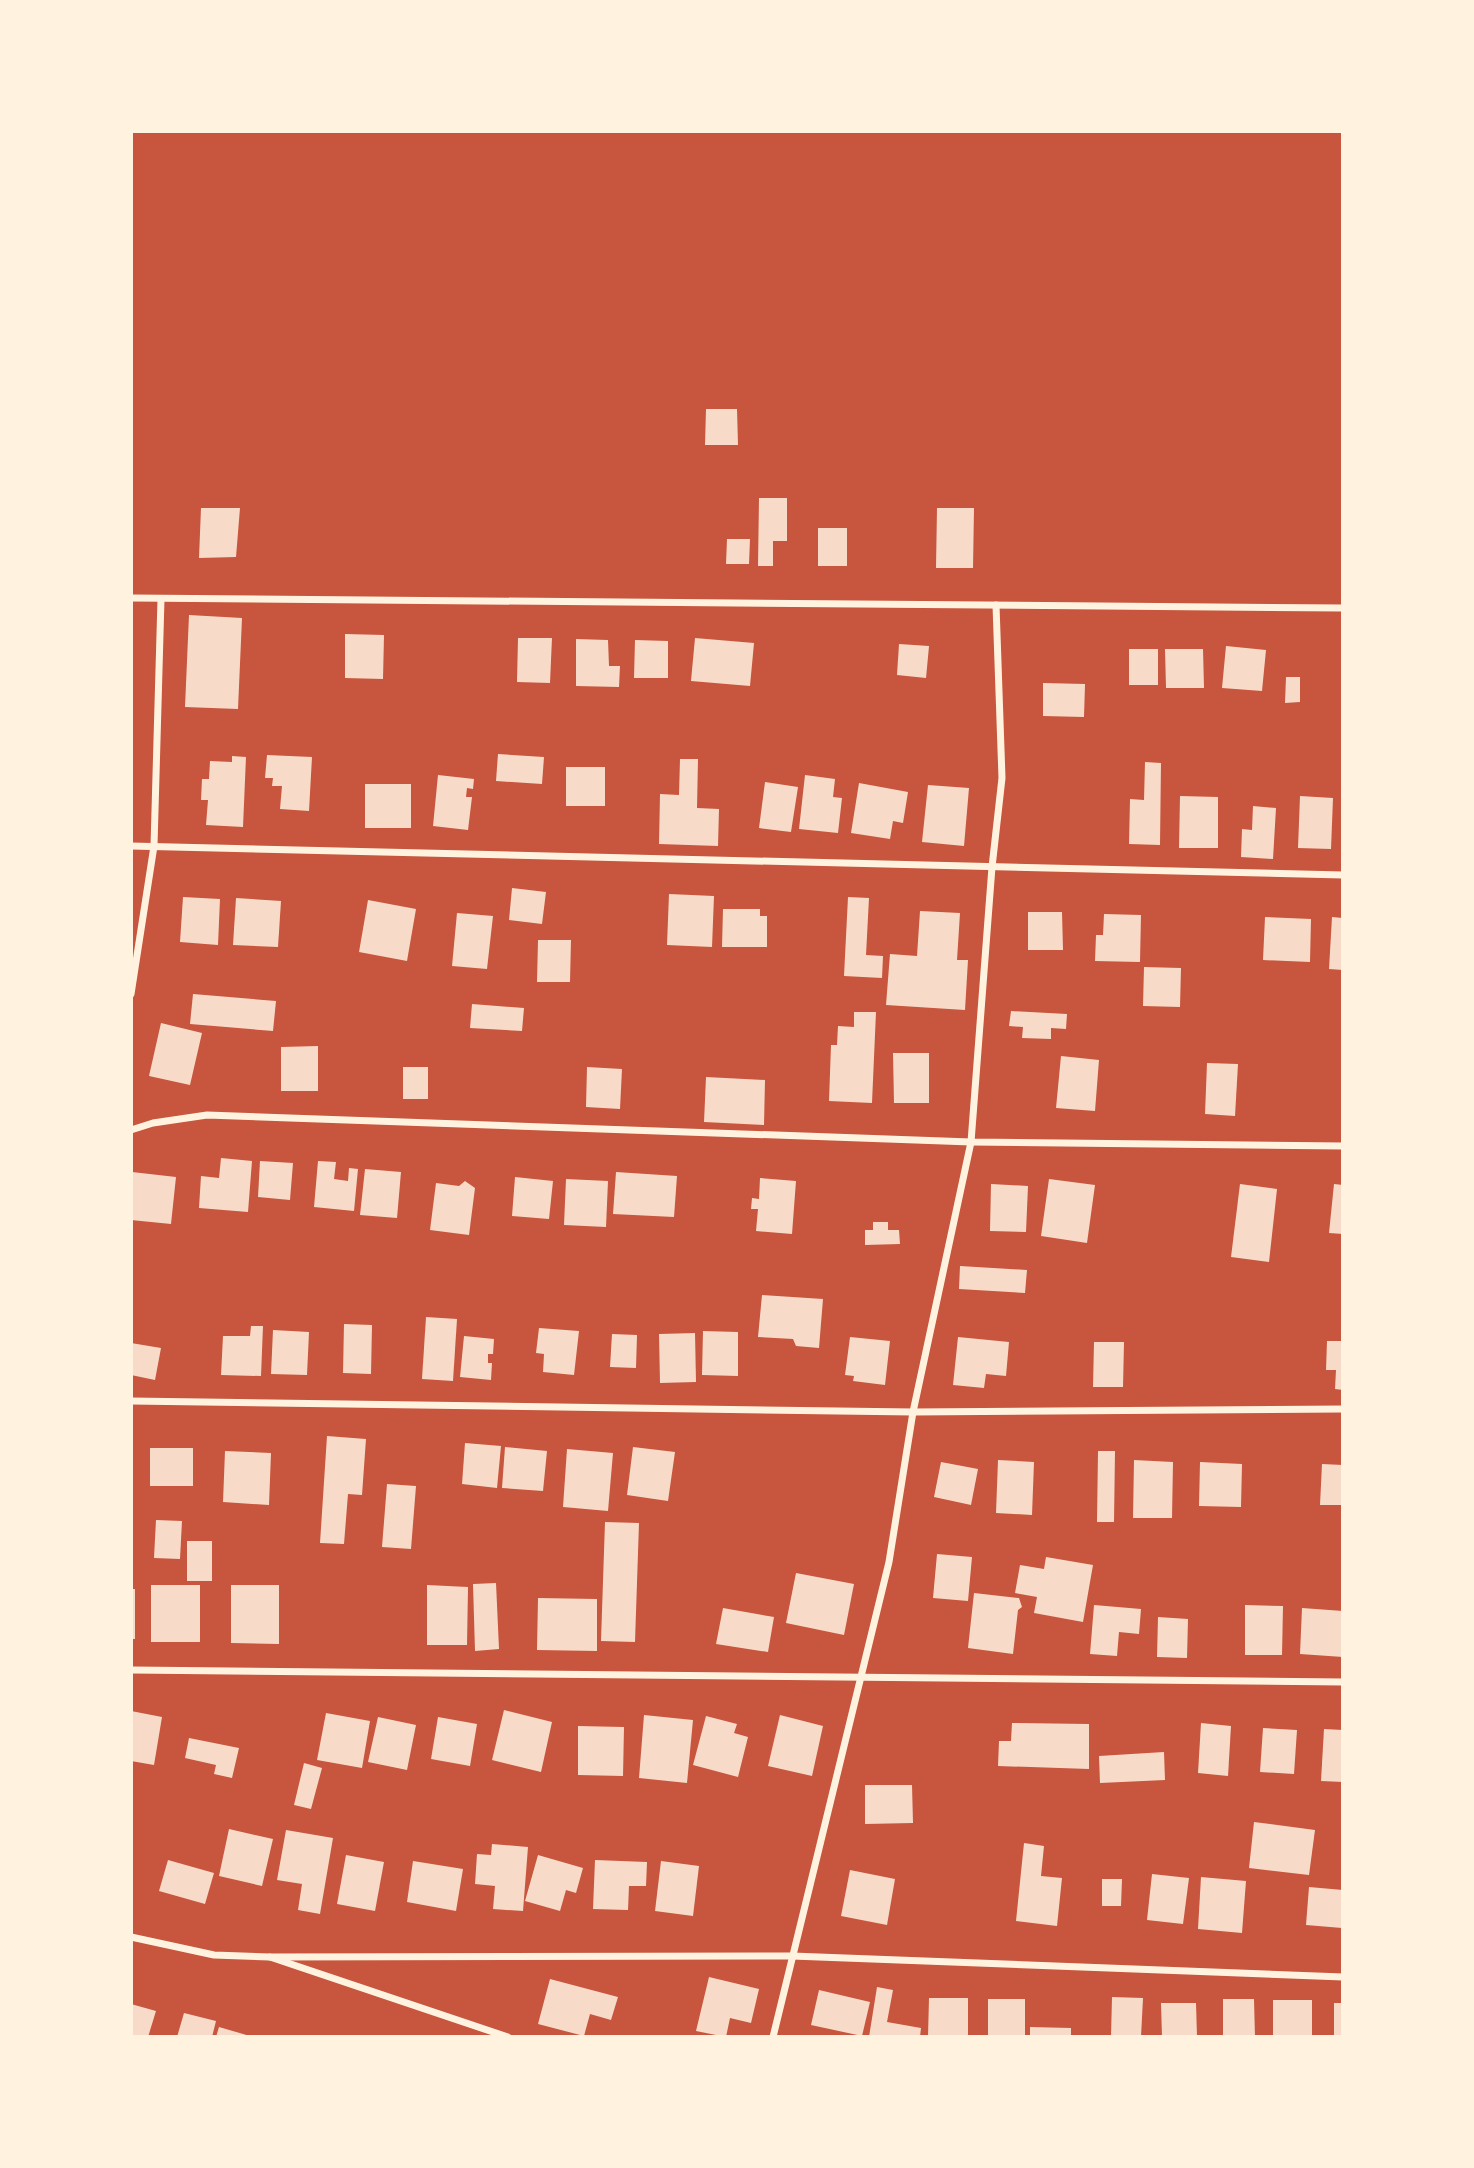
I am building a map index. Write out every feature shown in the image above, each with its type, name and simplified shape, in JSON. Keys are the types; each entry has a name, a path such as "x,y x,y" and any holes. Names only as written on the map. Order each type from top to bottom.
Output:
{"street":[{"path":"131,598 1343,608"},
{"path":"131,994 154,846 161,599"},
{"path":"773,2037 890,1562 913,1412 971,1142 992,867 1002,778 996,606"},
{"path":"131,846 1343,875"},
{"path":"131,1130 153,1123 207,1115 971,1142 1343,1146"},
{"path":"131,1401 913,1412 1343,1409"},
{"path":"131,1670 1343,1682"},
{"path":"131,1937 214,1955 270,1957 792,1955 1343,1976"},
{"path":"270,1957 508,2037"}],"building":[{"path":"706,409 737,409 738,445 705,445"},
{"path":"759,498 787,498 787,541 773,541 773,566 758,566"},
{"path":"201,508 240,508 236,557 199,558"},
{"path":"937,508 974,508 973,568 936,568"},
{"path":"818,528 847,528 847,566 818,566"},
{"path":"727,539 750,539 749,564 726,564"},
{"path":"189,615 242,618 238,709 185,707"},
{"path":"345,634 384,635 383,679 345,678"},
{"path":"518,638 552,638 550,683 517,682"},
{"path":"695,638 754,643 750,686 691,681"},
{"path":"576,639 608,640 609,666 620,666 619,687 576,686"},
{"path":"635,640 668,641 668,678 634,678"},
{"path":"899,644 929,646 926,678 897,675"},
{"path":"1226,646 1266,650 1262,691 1222,688"},
{"path":"1129,649 1158,649 1158,685 1129,685"},
{"path":"1165,649 1203,649 1204,688 1166,688"},
{"path":"1286,677 1300,677 1300,702 1285,703"},
{"path":"1043,683 1085,684 1084,717 1043,716"},
{"path":"498,754 544,757 542,784 496,781"},
{"path":"267,755 312,757 309,811 280,809 282,786 272,786 273,778 265,778"},
{"path":"232,756 246,757 243,827 206,825 208,800 201,800 202,779 209,779 210,761 232,762"},
{"path":"680,759 698,759 697,808 719,809 718,846 659,844 660,794 679,795"},
{"path":"1145,762 1161,763 1160,845 1129,844 1130,799 1144,800"},
{"path":"566,767 605,767 605,806 566,806"},
{"path":"438,775 474,779 473,789 467,788 466,797 472,797 468,830 433,826"},
{"path":"805,775 835,779 833,797 842,798 838,833 799,829"},
{"path":"765,782 798,787 791,832 759,828"},
{"path":"859,783 908,792 903,823 893,821 890,839 851,833"},
{"path":"365,784 411,784 411,828 365,828"},
{"path":"928,785 969,788 964,846 922,842"},
{"path":"1180,796 1218,797 1218,848 1179,848"},
{"path":"1300,796 1333,798 1331,849 1298,848"},
{"path":"1253,806 1276,808 1273,859 1241,857 1242,829 1252,830"},
{"path":"512,888 546,892 542,924 509,920"},
{"path":"669,894 714,896 712,947 667,945"},
{"path":"183,897 220,899 218,945 180,942"},
{"path":"848,897 869,898 866,955 883,956 882,978 844,976"},
{"path":"236,898 281,901 278,947 233,945"},
{"path":"368,900 416,909 407,961 359,952"},
{"path":"723,909 760,909 760,916 767,916 767,947 722,947"},
{"path":"920,911 960,913 957,960 968,960 965,1010 886,1005 890,954 917,956"},
{"path":"1028,912 1062,912 1063,950 1028,950"},
{"path":"457,913 493,916 487,969 452,966"},
{"path":"1104,914 1141,915 1140,962 1095,961 1096,935 1103,935"},
{"path":"1265,917 1311,919 1310,962 1263,960"},
{"path":"1332,917 1343,918 1343,970 1329,969"},
{"path":"538,940 571,940 570,982 537,982"},
{"path":"1144,967 1181,968 1180,1007 1143,1006"},
{"path":"193,994 276,1001 273,1031 190,1024"},
{"path":"472,1004 524,1008 522,1031 470,1028"},
{"path":"1011,1011 1067,1014 1066,1029 1051,1028 1051,1039 1022,1038 1023,1027 1009,1026"},
{"path":"854,1012 876,1012 872,1103 829,1101 831,1045 837,1045 838,1026 854,1027"},
{"path":"161,1023 202,1033 190,1085 149,1076"},
{"path":"318,1046 318,1091 281,1091 281,1047"},
{"path":"893,1053 929,1053 929,1103 894,1103"},
{"path":"1061,1056 1099,1060 1095,1111 1056,1108"},
{"path":"1207,1063 1238,1064 1235,1116 1205,1114"},
{"path":"403,1067 428,1067 428,1099 403,1099"},
{"path":"587,1067 622,1069 620,1109 586,1107"},
{"path":"706,1077 765,1080 764,1125 704,1122"},
{"path":"221,1158 252,1161 248,1212 199,1208 201,1176 219,1178"},
{"path":"260,1161 293,1163 290,1200 258,1197"},
{"path":"318,1161 336,1162 334,1179 348,1181 349,1168 358,1169 354,1211 314,1207"},
{"path":"365,1169 401,1172 397,1218 360,1215"},
{"path":"132,1172 176,1177 171,1224 131,1220"},
{"path":"616,1172 677,1176 674,1217 613,1214"},
{"path":"515,1177 553,1181 549,1219 512,1216"},
{"path":"760,1178 796,1181 792,1234 756,1231 758,1209 751,1209 752,1198 759,1199"},
{"path":"566,1179 608,1181 606,1227 564,1225"},
{"path":"1049,1179 1095,1185 1087,1243 1041,1236"},
{"path":"465,1181 475,1188 469,1235 430,1230 436,1183 459,1186"},
{"path":"991,1184 1028,1186 1026,1232 990,1231"},
{"path":"1240,1184 1277,1189 1269,1262 1231,1257"},
{"path":"1334,1184 1343,1185 1343,1234 1329,1233"},
{"path":"873,1222 888,1222 888,1230 899,1230 900,1244 865,1245 865,1230 873,1230"},
{"path":"960,1266 1027,1270 1025,1293 959,1289"},
{"path":"762,1295 823,1299 819,1348 796,1346 793,1339 758,1337"},
{"path":"426,1317 457,1319 453,1381 422,1379"},
{"path":"344,1324 372,1325 371,1374 343,1373"},
{"path":"251,1326 263,1326 261,1376 221,1375 223,1336 250,1336"},
{"path":"539,1328 579,1331 574,1375 543,1372 544,1354 536,1353"},
{"path":"273,1330 309,1332 307,1375 271,1374"},
{"path":"703,1331 738,1332 738,1376 702,1375"},
{"path":"695,1333 696,1382 660,1383 659,1334"},
{"path":"612,1334 637,1335 636,1368 610,1367"},
{"path":"464,1336 494,1339 493,1354 488,1354 488,1363 492,1363 491,1380 460,1377"},
{"path":"850,1337 890,1341 885,1385 853,1381 854,1376 845,1375"},
{"path":"958,1337 1009,1342 1006,1376 986,1374 984,1388 953,1385"},
{"path":"1327,1341 1343,1341 1343,1390 1335,1389 1336,1370 1326,1370"},
{"path":"1094,1342 1124,1342 1123,1387 1093,1387"},
{"path":"131,1343 161,1348 155,1380 131,1375"},
{"path":"327,1436 366,1439 362,1495 348,1494 344,1544 320,1543"},
{"path":"465,1443 501,1446 497,1488 462,1484"},
{"path":"505,1447 547,1451 543,1491 502,1488"},
{"path":"633,1447 675,1452 668,1501 627,1495"},
{"path":"150,1448 193,1448 193,1486 150,1486"},
{"path":"567,1449 613,1453 608,1511 563,1507"},
{"path":"225,1451 271,1453 269,1505 223,1502"},
{"path":"1098,1451 1115,1451 1114,1522 1097,1522"},
{"path":"998,1460 1034,1462 1032,1515 996,1513"},
{"path":"1134,1460 1173,1462 1172,1518 1133,1518"},
{"path":"941,1462 978,1469 971,1505 934,1497"},
{"path":"1200,1462 1242,1464 1241,1507 1199,1506"},
{"path":"1322,1464 1343,1465 1343,1505 1320,1505"},
{"path":"387,1484 416,1486 411,1549 382,1547"},
{"path":"156,1520 182,1521 180,1559 154,1558"},
{"path":"605,1522 639,1523 635,1642 601,1641"},
{"path":"187,1541 212,1541 212,1581 187,1581"},
{"path":"937,1554 972,1557 968,1601 933,1598"},
{"path":"1046,1557 1093,1565 1083,1622 1034,1613 1037,1597 1015,1593 1020,1565 1044,1569"},
{"path":"796,1573 854,1584 844,1635 786,1623"},
{"path":"496,1583 499,1649 475,1651 473,1584"},
{"path":"151,1585 200,1585 200,1642 151,1642"},
{"path":"231,1585 279,1585 279,1644 231,1643"},
{"path":"427,1585 468,1587 467,1645 427,1645"},
{"path":"131,1589 135,1589 135,1639 131,1639"},
{"path":"974,1593 1019,1598 1022,1607 1018,1610 1013,1654 968,1648"},
{"path":"538,1598 597,1599 597,1651 537,1650"},
{"path":"1094,1605 1141,1609 1139,1634 1119,1632 1117,1656 1090,1654"},
{"path":"1245,1605 1283,1606 1282,1655 1245,1655"},
{"path":"723,1608 774,1617 768,1652 716,1644"},
{"path":"1302,1608 1343,1611 1343,1657 1300,1654"},
{"path":"1158,1617 1188,1619 1187,1658 1157,1657"},
{"path":"504,1710 552,1722 541,1772 492,1760"},
{"path":"131,1711 162,1717 154,1765 131,1761"},
{"path":"326,1713 370,1721 362,1768 317,1760"},
{"path":"644,1715 693,1720 687,1783 639,1778"},
{"path":"780,1715 823,1726 812,1776 768,1766"},
{"path":"706,1716 737,1724 734,1733 748,1737 738,1777 693,1765"},
{"path":"378,1717 416,1725 407,1770 368,1762"},
{"path":"438,1717 477,1724 470,1766 431,1759"},
{"path":"1012,1723 1089,1724 1089,1769 998,1766 999,1741 1011,1741"},
{"path":"1201,1723 1231,1726 1228,1776 1198,1773"},
{"path":"578,1726 624,1727 623,1776 578,1775"},
{"path":"1263,1728 1297,1730 1294,1774 1260,1772"},
{"path":"1324,1729 1343,1730 1343,1782 1321,1781"},
{"path":"189,1738 239,1748 232,1778 214,1774 216,1765 185,1758"},
{"path":"1164,1752 1165,1780 1100,1783 1099,1756"},
{"path":"304,1763 322,1768 311,1809 294,1805"},
{"path":"865,1785 912,1785 913,1823 865,1824"},
{"path":"1254,1822 1315,1830 1309,1875 1249,1868"},
{"path":"229,1829 273,1839 262,1886 219,1876"},
{"path":"286,1830 333,1838 320,1914 298,1910 302,1884 277,1880"},
{"path":"1024,1843 1044,1846 1041,1876 1062,1878 1057,1926 1016,1921"},
{"path":"492,1844 528,1847 523,1911 493,1909 495,1886 475,1884 477,1854 491,1855"},
{"path":"346,1855 384,1862 375,1911 337,1904"},
{"path":"538,1855 583,1868 576,1893 566,1890 560,1911 525,1901"},
{"path":"168,1860 214,1873 205,1904 159,1891"},
{"path":"595,1860 647,1862 646,1886 629,1886 628,1910 593,1909"},
{"path":"413,1861 463,1869 456,1911 407,1902"},
{"path":"661,1861 699,1866 693,1916 655,1911"},
{"path":"850,1870 895,1879 887,1925 841,1916"},
{"path":"1152,1874 1189,1878 1183,1924 1147,1920"},
{"path":"1201,1877 1246,1881 1242,1933 1198,1929"},
{"path":"1102,1879 1122,1879 1121,1906 1102,1906"},
{"path":"1309,1887 1343,1890 1342,1928 1306,1925"},
{"path":"709,1977 759,1989 751,2023 730,2018 726,2037 696,2031"},
{"path":"550,1979 618,1997 611,2020 590,2014 584,2036 538,2024"},
{"path":"877,1987 893,1990 887,2022 921,2028 920,2037 869,2037"},
{"path":"819,1990 870,2002 862,2036 811,2025"},
{"path":"1112,1997 1143,1998 1141,2037 1111,2037"},
{"path":"929,1998 968,1998 968,2037 928,2037"},
{"path":"988,1999 1025,1999 1025,2037 988,2037"},
{"path":"1223,1999 1254,1999 1255,2037 1223,2037"},
{"path":"1273,2000 1312,2000 1312,2037 1273,2037"},
{"path":"1161,2003 1196,2003 1197,2037 1162,2037"},
{"path":"1334,2003 1343,2003 1343,2037 1334,2037"},
{"path":"131,2004 156,2011 148,2037 131,2037"},
{"path":"184,2013 216,2021 212,2037 177,2037"},
{"path":"219,2027 250,2036 250,2037 216,2037"},
{"path":"1030,2027 1071,2028 1071,2037 1030,2037"}]}
